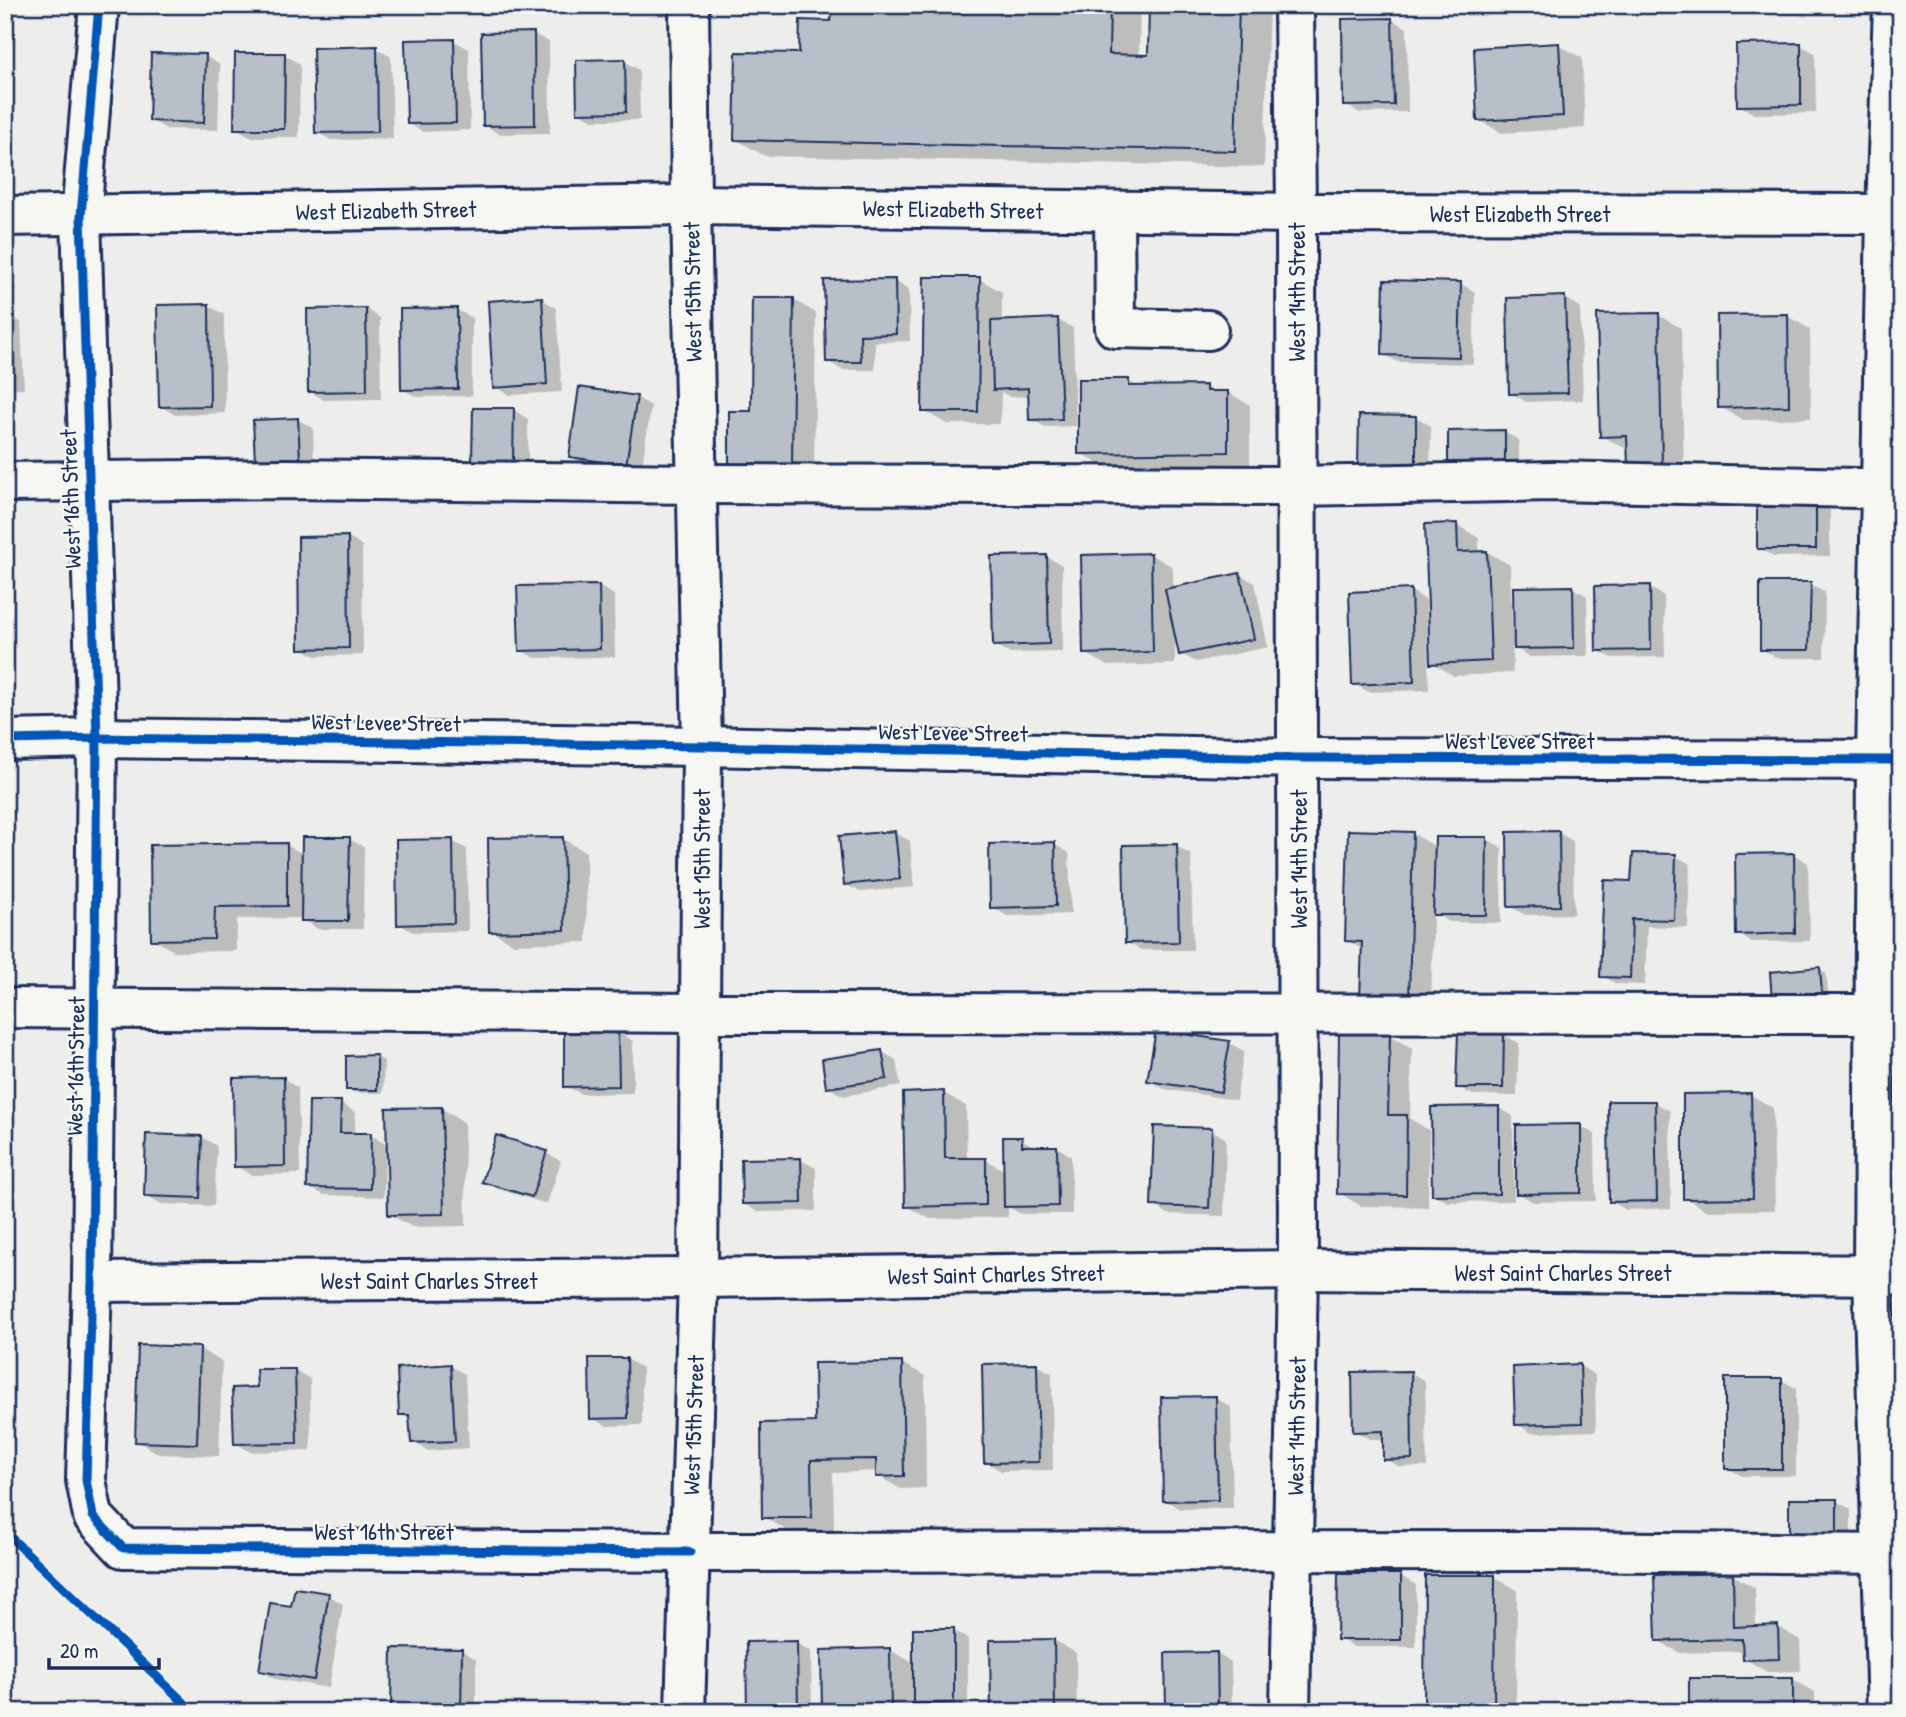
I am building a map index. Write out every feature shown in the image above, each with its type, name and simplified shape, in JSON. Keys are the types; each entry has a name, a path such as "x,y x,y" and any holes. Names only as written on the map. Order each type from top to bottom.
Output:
{"street":[{"name":"West 16th Street","path":"99,5 81,216 97,738 92,1282 86,1480 93,1516 123,1548 1891,1554"},
{"name":"West 15th Street","path":"685,1712 698,1278 702,746 689,5"},
{"name":"West 14th Street","path":"1290,1712 1298,1270 1294,5"},
{"path":"1887,1712 1891,1554 1887,1275 1893,5"},
{"name":"West Elizabeth Street","path":"5,216 691,205 1114,212 1894,214"},
{"path":"1114,212 1115,328 1208,330"},
{"path":"5,482 287,479 696,484 1297,486 1555,481 1891,489"},
{"name":"West Levee Street","path":"5,740 97,738 702,746 1298,758 1888,760"},
{"path":"5,1008 700,1013 1888,1015"},
{"name":"West Saint Charles Street","path":"92,1282 1298,1270 1887,1275"}],"building":[{"path":"834,5 1110,5 1109,54 1148,55 1149,5 1239,5 1235,151 734,140 736,52 799,53 800,20 830,21"},
{"path":"1392,18 1394,105 1343,106 1342,19"},
{"path":"534,32 535,125 483,126 481,33"},
{"path":"454,39 456,123 407,124 405,40"},
{"path":"1559,43 1563,116 1477,121 1474,48"},
{"path":"1801,43 1801,105 1737,106 1736,44"},
{"path":"377,46 378,132 315,133 313,48"},
{"path":"151,53 206,54 204,123 149,121"},
{"path":"235,53 285,53 284,129 234,129"},
{"path":"625,59 626,112 577,113 576,60"},
{"path":"924,277 980,277 978,412 922,412"},
{"path":"895,279 896,334 860,335 861,362 826,362 824,280"},
{"path":"1384,280 1461,282 1459,357 1382,355"},
{"path":"1565,296 1568,393 1509,394 1507,298"},
{"path":"542,297 547,384 493,388 488,301"},
{"path":"752,298 794,298 792,466 729,465 729,411 751,411"},
{"path":"209,304 210,406 159,407 157,305"},
{"path":"366,308 367,391 308,392 307,309"},
{"path":"457,308 458,389 401,390 400,309"},
{"path":"5,312 9,380 5,380"},
{"path":"1659,313 1662,466 1628,467 1627,436 1600,437 1597,314"},
{"path":"1788,314 1789,406 1718,408 1717,315"},
{"path":"1058,318 1062,419 1029,420 1028,388 993,390 991,321"},
{"path":"1078,379 1129,379 1129,386 1206,385 1206,391 1228,391 1228,452 1078,454"},
{"path":"579,387 637,396 626,465 569,457"},
{"path":"473,408 514,408 513,461 472,461"},
{"path":"1359,415 1416,416 1416,464 1358,464"},
{"path":"298,418 300,459 255,461 253,420"},
{"path":"1505,430 1505,469 1448,470 1448,431"},
{"path":"1757,501 1816,501 1816,549 1757,549"},
{"path":"1457,523 1458,552 1487,551 1491,661 1430,664 1425,524"},
{"path":"348,536 349,648 299,649 298,537"},
{"path":"1151,553 1153,652 1083,654 1081,555"},
{"path":"1047,555 1049,644 993,646 991,556"},
{"path":"1240,573 1254,639 1179,655 1165,589"},
{"path":"1760,582 1811,582 1809,650 1760,650"},
{"path":"599,585 600,649 519,651 517,586"},
{"path":"1650,585 1651,650 1596,651 1595,586"},
{"path":"1573,586 1574,648 1514,649 1513,587"},
{"path":"1411,589 1414,682 1352,685 1349,592"},
{"path":"1348,830 1413,832 1409,1001 1360,1000 1362,942 1345,941"},
{"path":"895,831 900,879 844,885 839,836"},
{"path":"1559,831 1560,906 1508,907 1507,832"},
{"path":"302,837 350,837 348,921 301,921"},
{"path":"563,837 565,930 489,932 488,838"},
{"path":"1435,837 1487,837 1486,915 1433,915"},
{"path":"453,839 454,923 397,925 396,840"},
{"path":"1055,842 1056,906 990,908 989,844"},
{"path":"287,843 287,906 215,907 214,939 151,940 150,845"},
{"path":"1177,844 1179,942 1125,943 1123,845"},
{"path":"1633,853 1676,854 1674,920 1632,919 1630,978 1600,977 1604,880 1631,881"},
{"path":"1794,853 1795,933 1736,935 1735,854"},
{"path":"1820,967 1822,996 1772,1001 1770,972"},
{"path":"1156,1030 1230,1041 1221,1092 1147,1081"},
{"path":"618,1031 619,1086 564,1087 564,1032"},
{"path":"1458,1032 1504,1033 1503,1088 1456,1088"},
{"path":"1339,1033 1390,1034 1388,1115 1407,1115 1406,1195 1337,1194"},
{"path":"882,1050 887,1079 826,1088 822,1059"},
{"path":"377,1055 377,1090 346,1090 346,1056"},
{"path":"284,1077 285,1166 234,1167 233,1078"},
{"path":"944,1091 945,1158 986,1158 986,1205 905,1207 903,1093"},
{"path":"1751,1093 1753,1198 1683,1199 1683,1094"},
{"path":"309,1101 341,1101 340,1133 371,1133 370,1189 307,1188"},
{"path":"1608,1101 1655,1101 1657,1201 1609,1202"},
{"path":"1499,1106 1499,1194 1432,1195 1431,1107"},
{"path":"442,1107 444,1214 388,1215 386,1108"},
{"path":"1581,1124 1581,1193 1516,1194 1516,1125"},
{"path":"1154,1126 1212,1128 1209,1208 1151,1206"},
{"path":"146,1134 202,1136 200,1198 144,1196"},
{"path":"496,1135 547,1151 532,1197 482,1182"},
{"path":"1003,1137 1022,1137 1022,1146 1057,1146 1058,1206 1004,1207"},
{"path":"801,1158 802,1203 742,1204 741,1159"},
{"path":"138,1345 200,1347 197,1444 135,1442"},
{"path":"589,1358 627,1358 628,1418 590,1419"},
{"path":"902,1362 904,1476 876,1477 876,1459 811,1460 812,1518 762,1518 761,1423 815,1422 814,1363"},
{"path":"1037,1363 1039,1462 984,1463 982,1364"},
{"path":"451,1364 455,1441 411,1443 409,1415 399,1415 397,1368"},
{"path":"1580,1364 1582,1423 1515,1425 1513,1367"},
{"path":"256,1369 295,1369 297,1443 234,1444 232,1388 257,1387"},
{"path":"1411,1371 1412,1459 1383,1460 1383,1431 1353,1432 1352,1372"},
{"path":"1725,1378 1782,1378 1782,1469 1725,1469"},
{"path":"1216,1396 1218,1500 1163,1501 1161,1397"},
{"path":"1789,1499 1837,1499 1837,1539 1789,1539"},
{"path":"1733,1573 1734,1627 1778,1625 1779,1659 1743,1660 1742,1639 1656,1641 1654,1575"},
{"path":"1338,1574 1401,1574 1401,1640 1337,1640"},
{"path":"1425,1575 1495,1575 1494,1712 1424,1712"},
{"path":"295,1588 329,1593 314,1680 259,1671 270,1603 291,1606"},
{"path":"913,1628 954,1628 954,1703 913,1704"},
{"path":"1054,1639 1055,1712 991,1712 990,1640"},
{"path":"797,1641 798,1712 747,1712 746,1642"},
{"path":"392,1648 462,1649 461,1712 391,1712"},
{"path":"890,1648 891,1712 822,1712 821,1650"},
{"path":"1217,1652 1218,1712 1166,1712 1165,1653"},
{"path":"1689,1678 1793,1678 1793,1712 1689,1712"}],"cycle path":[{"path":"99,5 81,216 97,738 92,1282 86,1480 93,1516 123,1548 690,1552"},
{"path":"5,740 97,738 702,746 1298,758 1901,760"},
{"path":"5,1532 194,1712"}]}
